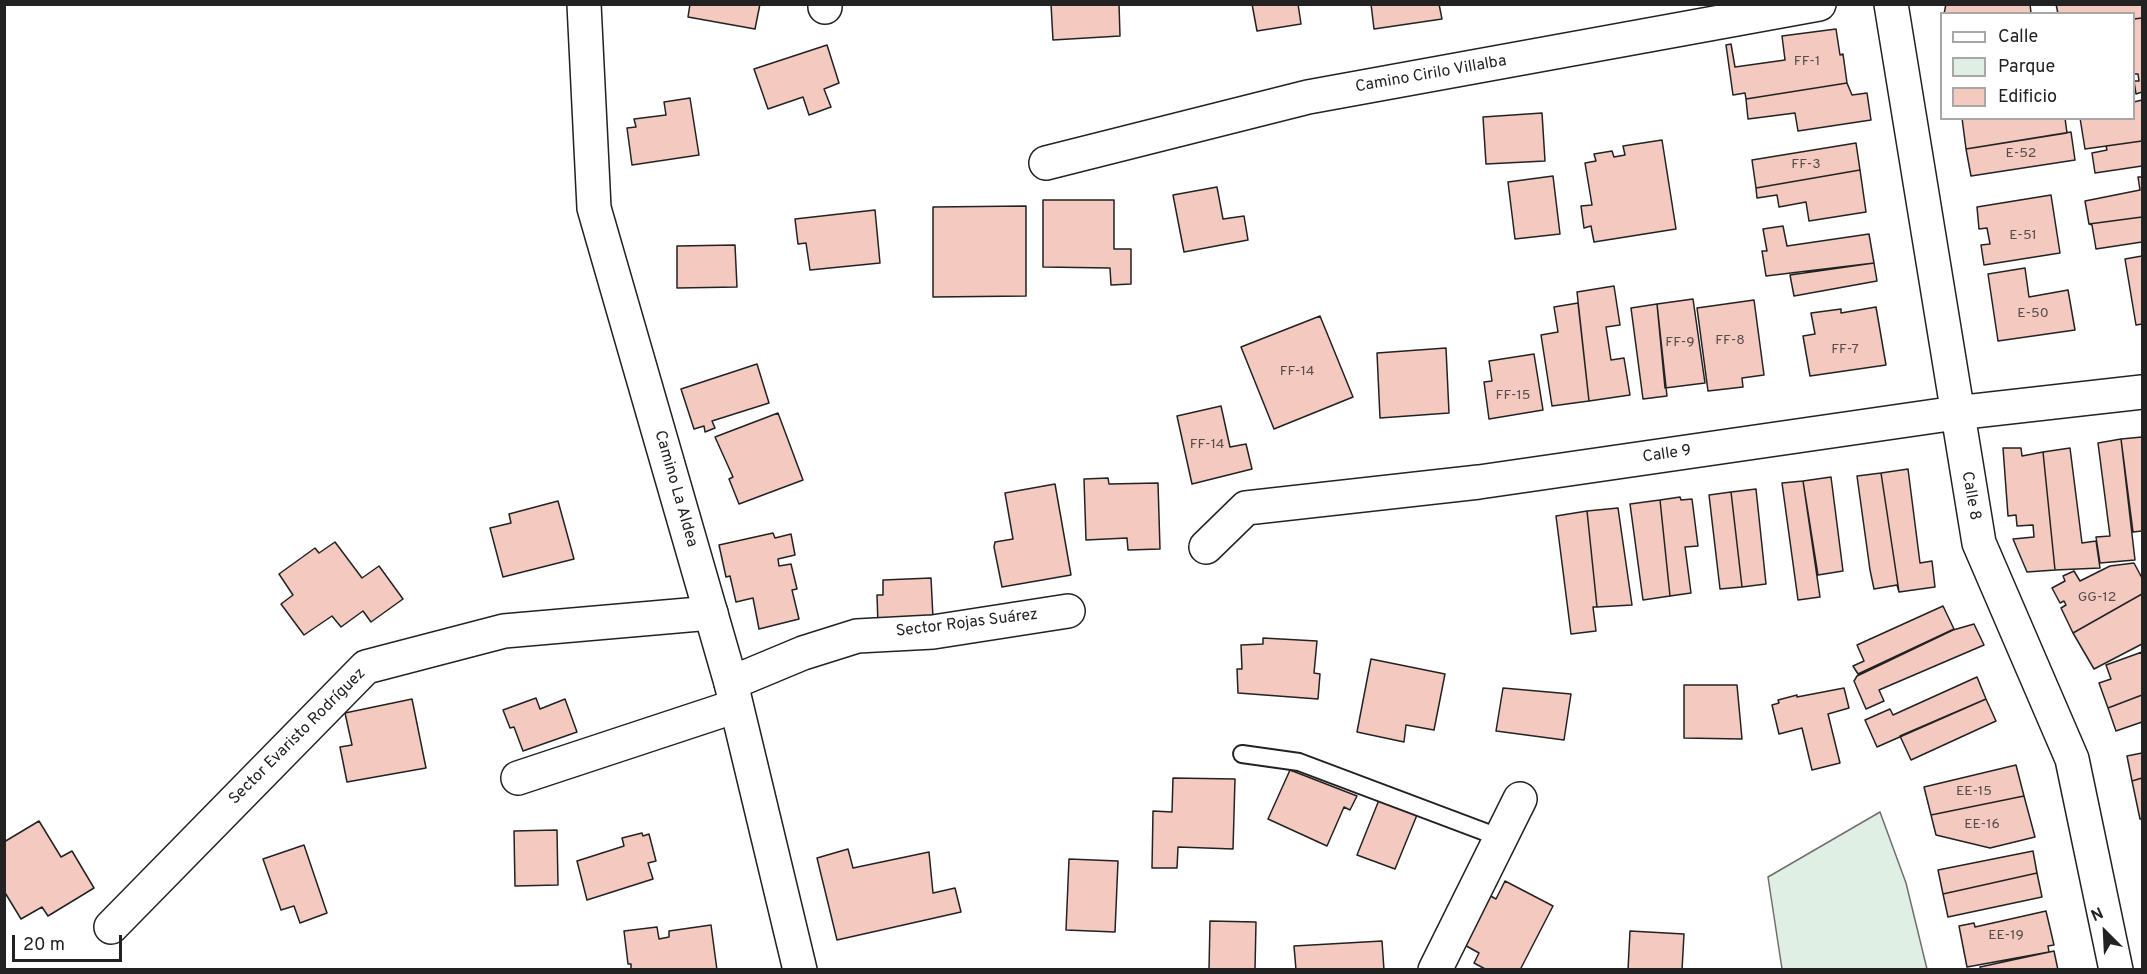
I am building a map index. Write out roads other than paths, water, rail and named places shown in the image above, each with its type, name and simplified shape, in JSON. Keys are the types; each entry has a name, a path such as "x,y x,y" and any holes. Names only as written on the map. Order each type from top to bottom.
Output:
{"street":[{"name":"Camino La Aldea","path":"584,4 594,208 734,694 800,969"},
{"name":"Camino Cirilo Villalba","path":"1046,163 1308,97 1819,4"},
{"name":"Calle 8","path":"1890,4 1979,543 2072,759 2116,969"},
{"name":"Calle 9","path":"1206,547 1246,508 1479,482 1956,413 2142,392"},
{"name":"Sector Rojas Suárez","path":"518,778 734,694 803,653 856,636 933,632 1068,611"},
{"name":"Sector Evaristo Rodríguez","path":"111,927 366,667 504,631 711,613"},
{"path":"1435,969 1520,799"}],"lane":[{"path":"1242,754 1299,762 1501,838"}]}
